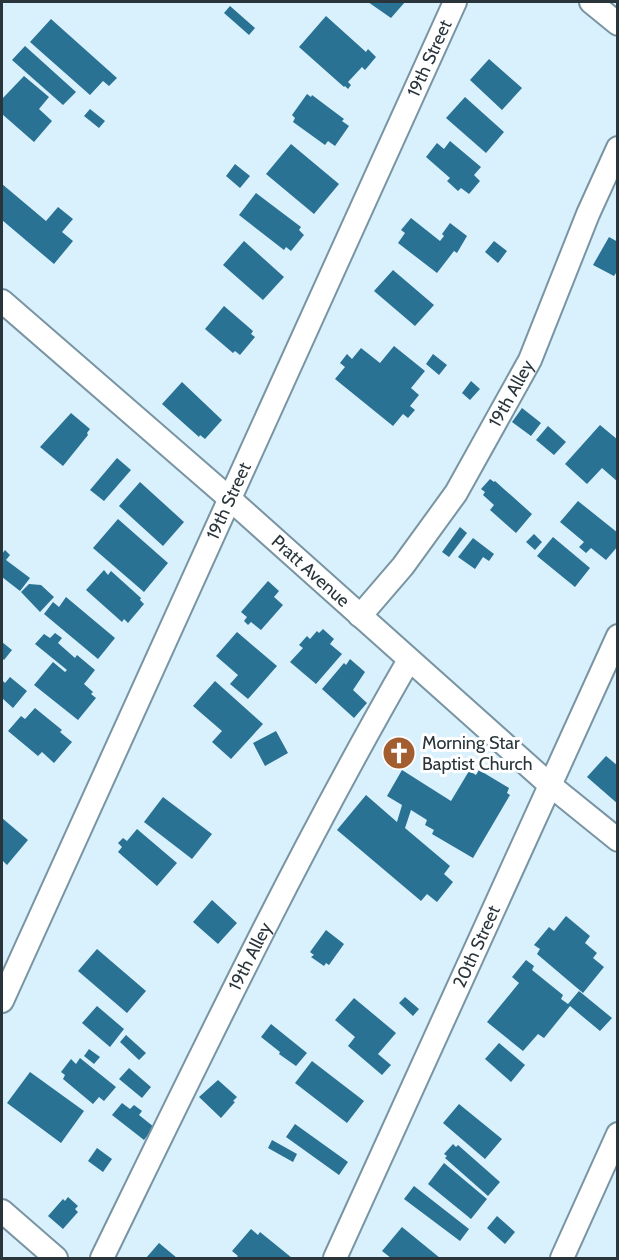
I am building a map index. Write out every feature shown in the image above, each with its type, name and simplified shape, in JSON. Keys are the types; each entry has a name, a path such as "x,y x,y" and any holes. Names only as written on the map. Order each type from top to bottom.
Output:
{"street":[{"name":"19th Street","path":"2,1001 455,2"},
{"path":"591,2 618,24"},
{"name":"19th Alley","path":"360,616 403,566 456,493 530,360 588,214 618,148"},
{"name":"Pratt Avenue","path":"2,301 230,499 549,785 618,840"},
{"name":"20th Street","path":"335,1258 618,636"},
{"name":"19th Alley","path":"102,1258 246,964 362,741 409,660"},
{"path":"562,1258 618,1134"},
{"path":"2,1210 56,1258"}],"building":[{"path":"368,2 405,2 391,18"},
{"path":"230,6 255,28 249,35 224,13"},
{"path":"326,16 366,52 368,49 376,57 365,70 362,67 348,82 351,85 348,89 299,47"},
{"path":"51,19 117,78 109,86 103,81 90,95 30,42"},
{"path":"25,46 76,92 63,105 12,60"},
{"path":"489,59 522,88 502,110 470,80"},
{"path":"24,76 49,97 39,109 52,121 34,142 2,114 2,99"},
{"path":"307,94 311,97 312,95 344,119 342,121 349,126 335,146 328,141 325,145 293,122 295,118 292,115"},
{"path":"465,97 504,132 486,153 446,118"},
{"path":"90,109 105,121 99,128 84,116"},
{"path":"450,141 481,167 474,175 480,181 469,194 461,188 458,191 447,181 450,178 426,157 437,143 444,149"},
{"path":"291,144 339,184 314,214 266,174"},
{"path":"235,164 250,176 240,188 226,176"},
{"path":"2,184 46,221 58,207 73,219 62,232 73,241 54,264 2,220"},
{"path":"256,193 301,227 299,230 304,235 291,251 286,247 284,250 239,215"},
{"path":"411,218 440,241 450,223 467,236 457,253 454,251 437,273 398,243 405,233 401,230"},
{"path":"609,237 618,242 618,270 614,276 593,265"},
{"path":"244,241 284,277 263,300 223,265"},
{"path":"494,241 507,251 498,263 485,252"},
{"path":"393,270 434,305 415,326 374,291"},
{"path":"224,306 253,331 251,334 255,337 240,355 235,351 233,353 205,329"},
{"path":"394,346 425,371 411,388 419,395 410,406 415,410 408,418 403,414 393,426 335,379 345,367 340,363 347,354 352,359 361,348 380,363"},
{"path":"433,354 447,365 439,375 426,364"},
{"path":"471,381 480,389 470,400 462,393"},
{"path":"182,382 222,420 205,439 200,435 199,437 162,404"},
{"path":"522,408 541,423 531,436 512,422"},
{"path":"71,413 90,429 88,435 63,466 40,447"},
{"path":"600,425 618,440 618,482 602,468 587,484 565,464"},
{"path":"548,426 566,442 554,455 536,440"},
{"path":"117,458 131,470 104,501 90,490"},
{"path":"490,479 532,514 516,533 490,510 494,505 483,495 485,492 481,489"},
{"path":"140,482 184,522 163,546 119,506"},
{"path":"578,501 618,533 618,546 606,560 591,548 586,553 579,547 584,542 560,522"},
{"path":"118,519 168,563 144,592 93,548"},
{"path":"460,527 467,533 449,557 442,552"},
{"path":"534,534 542,542 535,550 526,542"},
{"path":"553,537 590,568 575,587 537,556"},
{"path":"473,538 494,554 489,561 483,557 475,569 458,557"},
{"path":"5,550 10,555 6,560 30,578 20,591 2,577 2,554"},
{"path":"104,570 108,575 111,571 141,598 144,604 128,623 124,619 122,622 86,590"},
{"path":"268,581 279,591 274,597 283,605 261,630 251,622 248,625 244,621 247,617 241,612"},
{"path":"29,584 41,585 54,597 40,612 21,592"},
{"path":"66,597 115,638 98,659 44,614 53,602 59,607"},
{"path":"323,629 334,639 330,644 342,654 316,684 290,662 303,648 299,645 307,636 310,639 317,631 319,633"},
{"path":"237,632 277,666 248,699 230,684 238,675 216,656"},
{"path":"55,633 62,638 58,643 75,658 77,655 95,670 84,684 96,698 78,720 34,685 53,662 65,672 67,670 35,644 44,634 50,638"},
{"path":"2,642 12,650 4,660 2,658"},
{"path":"350,659 365,672 353,690 367,703 354,718 322,689"},
{"path":"10,677 27,691 13,708 2,698 2,680 5,683"},
{"path":"215,681 263,724 231,759 212,742 222,731 193,706"},
{"path":"35,708 62,730 60,732 72,742 54,763 42,752 38,756 8,731 21,716 25,719"},
{"path":"276,731 288,753 265,766 253,743"},
{"path":"606,756 618,766 618,804 587,777"},
{"path":"402,770 451,801 469,771 476,775 479,770 509,788 507,793 510,795 473,858 432,834 434,830 425,825 427,820 411,810 405,828 450,866 444,874 453,882 437,902 427,894 421,901 337,830 366,795 397,822 402,805 387,796"},
{"path":"163,797 212,834 192,859 144,822"},
{"path":"2,818 28,840 7,865 2,860"},
{"path":"137,829 177,863 157,886 118,852 122,847 118,843 123,838 127,841"},
{"path":"212,900 237,923 218,944 193,922"},
{"path":"566,916 590,936 585,943 597,953 593,958 604,967 583,993 537,954 540,949 534,945 549,927 554,931"},
{"path":"326,930 344,944 329,965 326,963 324,966 311,957 314,955 310,952"},
{"path":"97,949 146,991 127,1013 78,971"},
{"path":"526,960 534,966 532,970 563,995 561,999 568,1004 579,991 612,1018 600,1031 570,1006 544,1038 538,1034 523,1051 487,1022 519,983 512,977"},
{"path":"405,997 419,1009 413,1016 399,1003"},
{"path":"354,998 396,1033 378,1054 391,1065 382,1075 348,1046 355,1037 335,1020"},
{"path":"97,1006 124,1029 110,1047 82,1023"},
{"path":"271,1024 307,1053 296,1066 261,1037"},
{"path":"126,1035 146,1053 139,1060 120,1042"},
{"path":"499,1043 525,1065 511,1082 485,1059"},
{"path":"89,1049 100,1057 94,1064 84,1056"},
{"path":"80,1058 116,1087 104,1101 99,1097 93,1104 63,1079 65,1075 61,1072 71,1059 76,1064"},
{"path":"312,1061 364,1101 347,1123 295,1083"},
{"path":"129,1068 151,1087 142,1098 119,1079"},
{"path":"30,1072 84,1111 61,1143 7,1103"},
{"path":"218,1080 237,1097 221,1118 199,1097"},
{"path":"122,1103 130,1109 134,1105 142,1111 139,1115 154,1127 144,1140 112,1115"},
{"path":"459,1104 502,1139 485,1159 443,1123"},
{"path":"295,1124 348,1162 339,1175 286,1137"},
{"path":"272,1140 297,1154 293,1162 268,1148"},
{"path":"453,1144 456,1147 458,1145 500,1182 488,1196 445,1158 447,1156 444,1154"},
{"path":"97,1148 112,1159 103,1172 88,1161"},
{"path":"444,1163 487,1199 471,1219 428,1184"},
{"path":"414,1186 469,1229 460,1241 404,1199"},
{"path":"68,1197 78,1206 75,1209 78,1212 63,1229 48,1216 63,1199 65,1201"},
{"path":"497,1216 515,1232 505,1244 487,1228"},
{"path":"402,1227 440,1258 391,1258 382,1251"},
{"path":"251,1229 258,1235 260,1232 292,1258 236,1258 238,1256 232,1251"},
{"path":"159,1243 177,1258 146,1258"}],"place":[{"name":"Morning Star Baptist Church","path":"399,753"}]}
